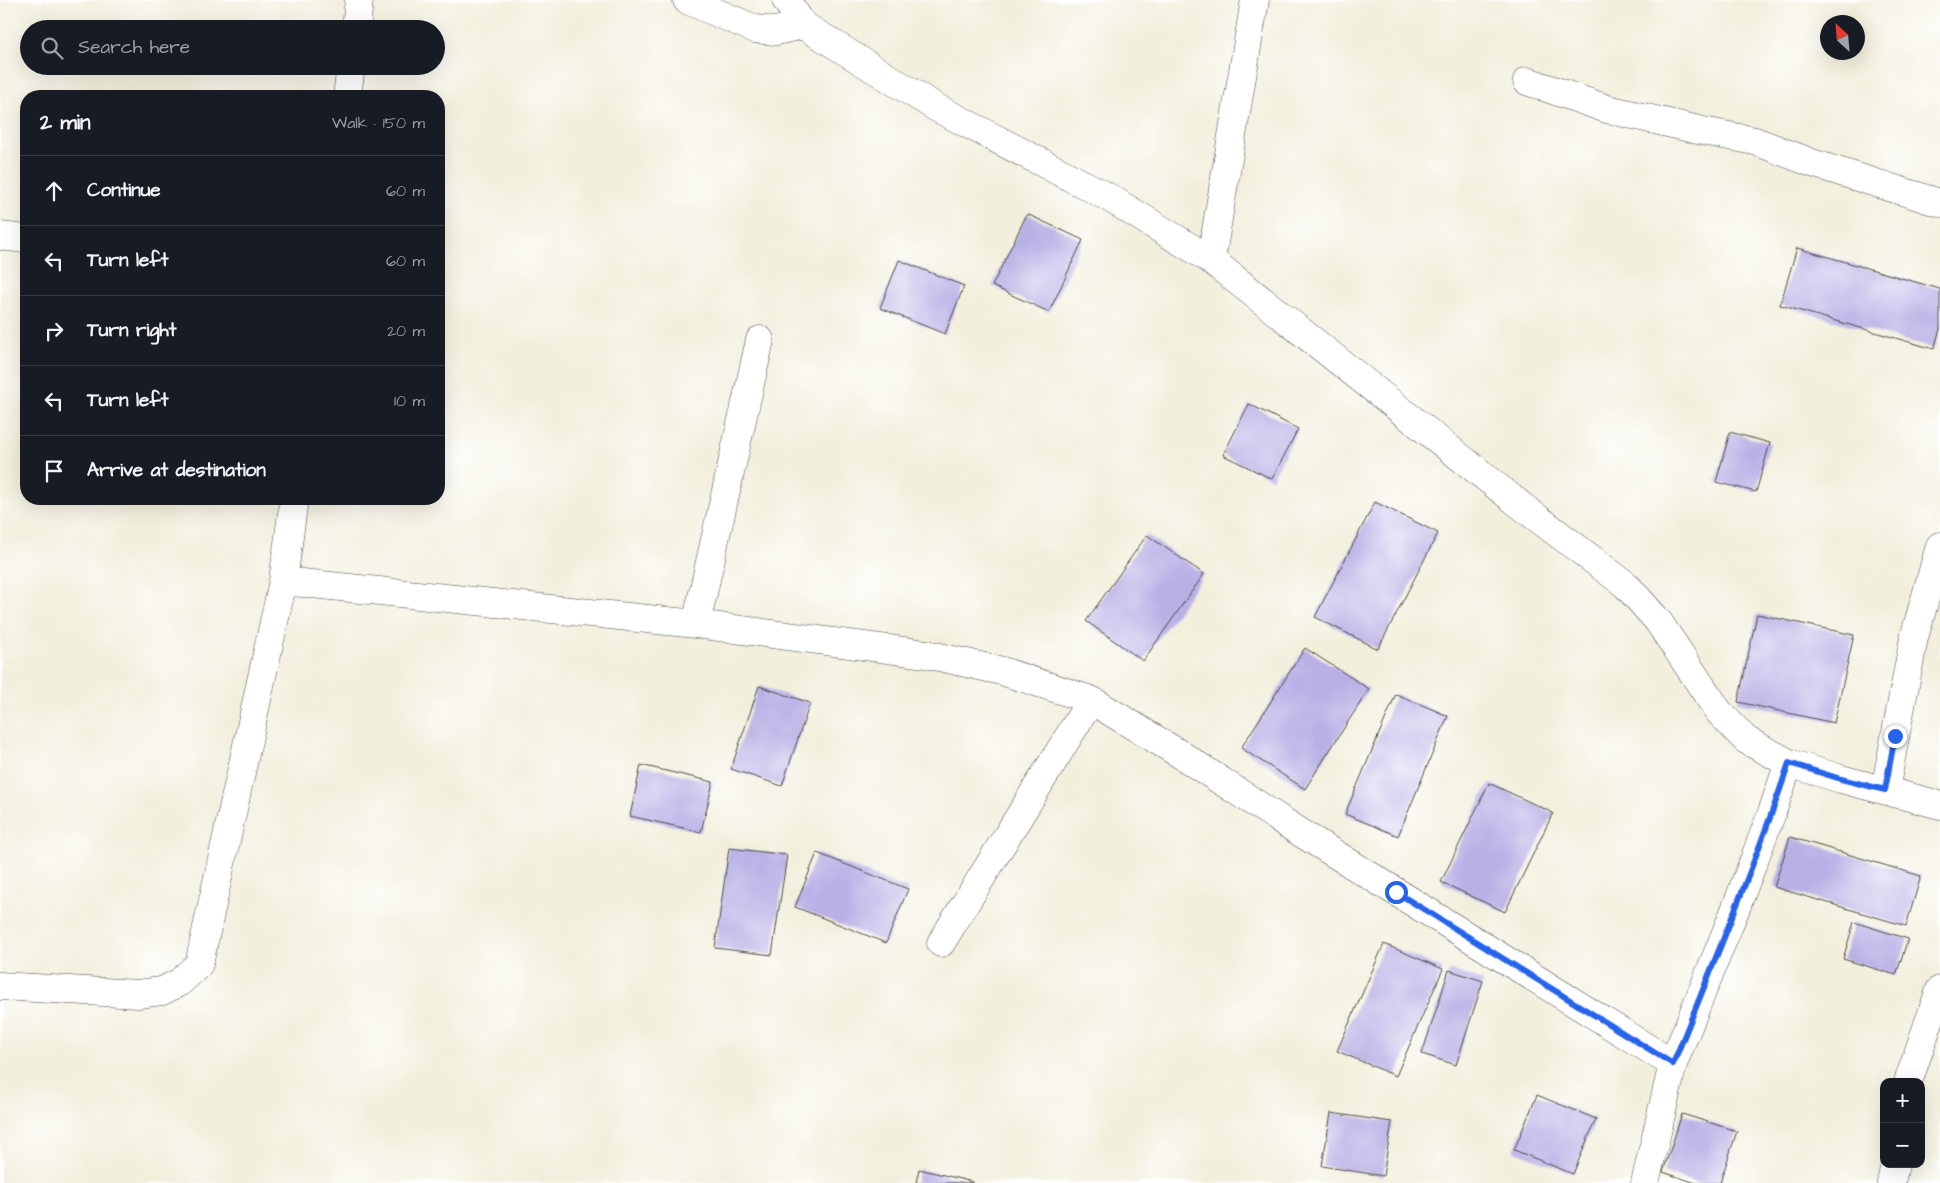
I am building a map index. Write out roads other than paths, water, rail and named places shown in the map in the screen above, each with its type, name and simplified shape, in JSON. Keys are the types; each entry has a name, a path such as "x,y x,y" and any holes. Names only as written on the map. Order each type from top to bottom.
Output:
{"street":[{"path":"357,20 360,0"},
{"path":"687,0 755,29 776,31 803,25"},
{"path":"786,0 803,25 937,108 1108,197 1211,260 1528,511 1626,584 1658,621 1719,712 1746,740 1789,763 1940,805"},
{"path":"1211,260 1255,0"},
{"path":"348,90 350,75"},
{"path":"1526,81 1607,109 1755,141 1812,163 1940,203"},
{"path":"0,236 20,238"},
{"path":"696,624 760,340"},
{"path":"0,986 138,994 162,991 180,982 199,964 283,581 293,505"},
{"path":"1885,790 1914,638 1940,546"},
{"path":"283,581 696,624 926,654 1002,671 1091,700 1673,1064"},
{"path":"941,943 1091,700"},
{"path":"1645,1183 1673,1064 1741,896 1772,815 1789,763"},
{"path":"1909,1078 1940,990"},
{"path":"1892,1183 1894,1168"}]}
